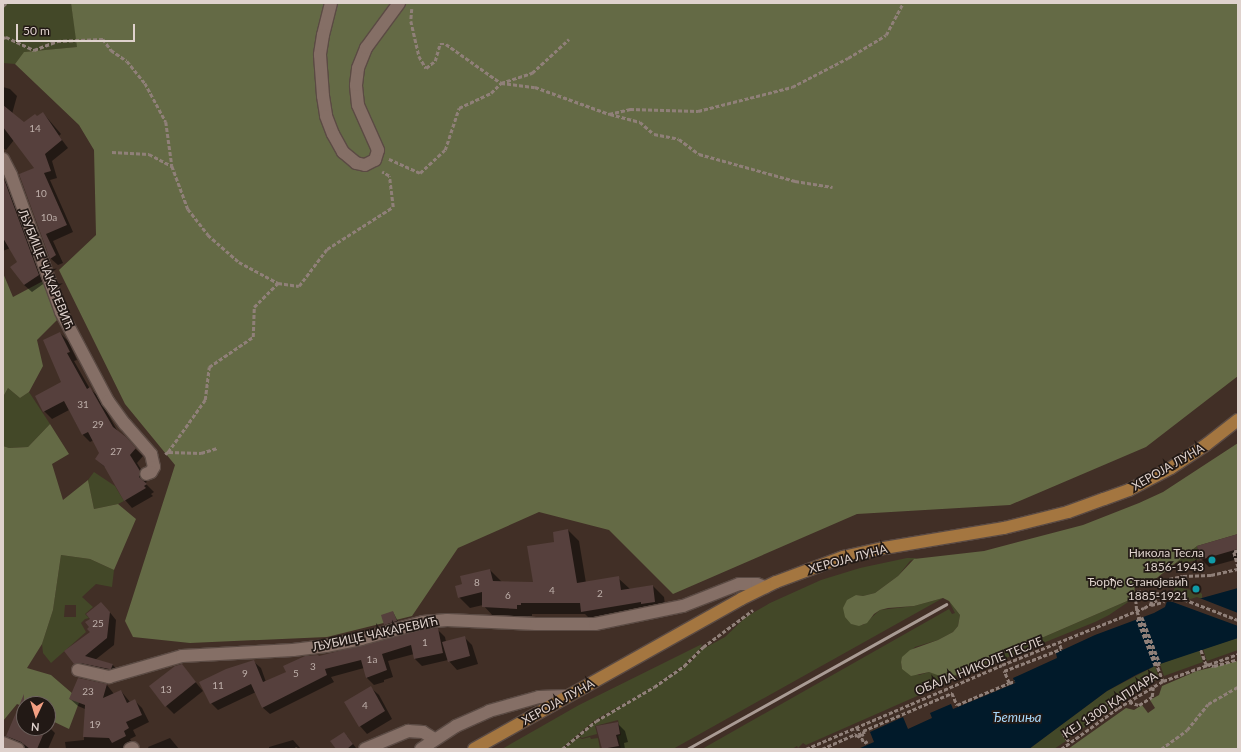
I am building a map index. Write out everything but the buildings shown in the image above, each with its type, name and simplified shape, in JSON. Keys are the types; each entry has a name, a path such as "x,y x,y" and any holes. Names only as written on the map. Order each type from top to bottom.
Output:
{"main road":[{"name":"ХЕРОЈА ЛУНА","path":"474,749 765,587 796,574 843,558 898,545 1004,528 1068,512 1129,490 1171,468 1207,444 1238,420"}],"street":[{"path":"331,3 323,35 320,55 322,96 326,116 333,134 343,152 356,163 370,164 375,160 378,153 376,142 358,105 356,78 361,58 366,48 398,3"},
{"name":"ЉУБИЦЕ ЧАКАРЕВИЋ","path":"3,159 11,175 62,312 108,401 125,424 151,454 153,460"},
{"path":"146,474 151,472 154,467 153,460"},
{"name":"ЉУБИЦЕ ЧАКАРЕВИЋ","path":"78,670 109,677 182,656 293,650 326,646 361,639 423,622 447,620 536,624 595,624 683,606 739,584 762,584 765,587"},
{"path":"421,749 434,739 460,724 489,711 539,697 567,696"},
{"path":"365,749 408,731 423,732 434,739"},
{"path":"3,742 18,749"}],"path":[{"path":"3,6 6,3"},
{"path":"412,3 411,21 417,49 426,68 435,61 440,44 446,44 501,83 535,87 609,114 640,122 654,134 679,139 699,154 795,182 833,186"},
{"path":"609,114 630,109 698,112 792,87 848,58 886,35 903,3"},
{"path":"3,38 6,37 34,50 57,41 103,39 111,50 126,61 145,83 166,122 172,166 188,209 208,235 239,262 278,283 299,286 327,249 393,206 389,176 370,164"},
{"path":"378,153 420,174 445,150 459,108 491,93 501,83 532,73 569,39"},
{"path":"112,152 148,154 172,166"},
{"path":"153,460 168,452 205,400 209,367 253,337 254,307 278,283"},
{"path":"168,452 201,453 217,448"},
{"path":"1154,586 1156,583 1182,576 1218,574 1238,567 1234,552 1238,551"},
{"path":"1160,586 1167,580"},
{"path":"1166,587 1167,580"},
{"path":"1164,681 1137,611 1137,591 1173,595 1238,620"},
{"path":"1152,600 1151,605 1164,601"},
{"name":"ОБАЛА НИКОЛЕ ТЕСЛЕ","path":"806,749 1137,611 1158,600"},
{"path":"562,749 596,721 654,687 684,666 703,647 755,609"},
{"path":"1009,683 1004,671 1061,649 1059,643"},
{"path":"1201,650 1206,664 1214,666 1238,659"},
{"name":"КЕЈ 1300 КАПЛАРА","path":"1061,749 1114,711 1164,681 1206,664 1238,654"},
{"path":"952,707 1015,681"},
{"path":"1129,702 1139,705 1146,702 1152,697 1153,687"},
{"path":"1161,749 1187,730 1215,699 1238,687"},
{"path":"861,735 864,734 863,731 952,693 957,705"},
{"path":"1108,701 1114,711"},
{"path":"857,727 864,743 868,741"},
{"path":"1063,733 1070,743"},
{"path":"822,749 856,734 857,737 861,735"}],"green space":[{"path":"3,3 71,3 78,47 25,52 15,64 3,63"},
{"path":"71,3 1238,3 1238,376 1146,447 1010,505 857,514 673,594 609,530 539,512 458,548 412,616 327,637 190,643 133,637 125,621 175,465 125,404 59,270 96,235 94,150 79,125 15,64 24,52 77,47"},
{"path":"3,273 13,297 43,281 57,320 37,340 43,366 29,392 20,398 8,388 3,397"},
{"path":"8,388 20,398 29,392 50,424 28,447 9,448 3,446 3,397"},
{"path":"50,424 69,454 52,464 63,500 88,480 94,509 118,504 136,519 114,570 90,559 61,555 53,610 42,644 27,668 51,675 80,700 69,729 56,723 56,696 16,696 16,705 3,721 3,446 9,448 28,447"},
{"path":"1238,443 1238,534 1197,546 1153,581 1151,585 1135,584 1134,598 951,677 943,677 929,672 911,676 902,669 901,662 902,657 910,650 938,640 953,632 958,626 960,615 949,601 943,598 914,606 880,610 874,614 867,623 859,626 851,624 845,617 843,608 847,600 856,595 863,596 875,593 898,576 914,559 984,551 1083,525 1163,492"},
{"path":"94,472 115,486 124,501 118,504 94,509 88,480"},
{"path":"1197,546 1200,559 1185,563 1176,563"},
{"path":"61,555 90,559 114,570 112,587 96,584 82,597 93,607 85,614 89,618 85,619 81,623 86,632 51,663 43,653 42,644 53,610","holes":["65,605 76,605 76,617 64,617"]},
{"path":"907,558 917,558 910,561 898,576 875,593 863,596 856,595 851,624 863,625 880,610 914,606 943,598 673,749 621,749 618,736 621,735 618,720 595,726 597,734 582,738 579,736 596,721 665,680 693,660 701,650 725,637 746,617 770,603 821,580 860,568"},
{"path":"1175,587 1198,591 1202,594 1202,598 1184,603 1170,601"},
{"path":"1134,598 1109,615 1095,622 1001,660 984,664 952,678 949,682 806,745 803,743 798,748 797,746 792,749 702,749 949,609 952,614 955,613 949,601 960,615 958,626 953,632 938,640 915,647 901,661 902,669 919,675 929,672 951,677"},
{"path":"1238,638 1238,650 1207,661 1203,649"},
{"path":"702,644 700,649 684,665 653,687 595,720 561,749 502,749 579,705"},
{"path":"1199,650 1203,662 1164,676 1160,664"},
{"path":"1238,661 1238,749 1068,749 1126,708 1134,710 1142,705 1148,713 1155,708 1150,700 1159,695 1162,686 1197,671"},
{"path":"1155,666 1159,678 1114,707 1109,700 1106,703 1111,709 1069,738 1064,732 1061,734 1066,741 1054,749 1029,749 1107,691"},
{"path":"578,737 582,739 590,737 591,739 598,738 600,749 563,749"}],"water":[{"name":"Ђетиња","path":"1238,588 1238,638 1157,665 1136,675 1107,691 1029,749 858,749 874,742 870,732 903,717 908,729 932,718 930,713 951,704 953,709 1013,684 1015,683 1013,678 1057,658 1056,653 1095,635 1154,613 1165,607 1167,601 1184,603"}],"pier":[{"path":"1197,597 1238,613 1238,626 1170,601 1171,599 1184,601"}],"railway":[{"path":"687,749 946,604"}],"place":[{"name":"Никола Тесла 1856-1943","path":"1212,560"},
{"name":"Ђорђе Станојевић 1885-1921","path":"1196,589"}]}
